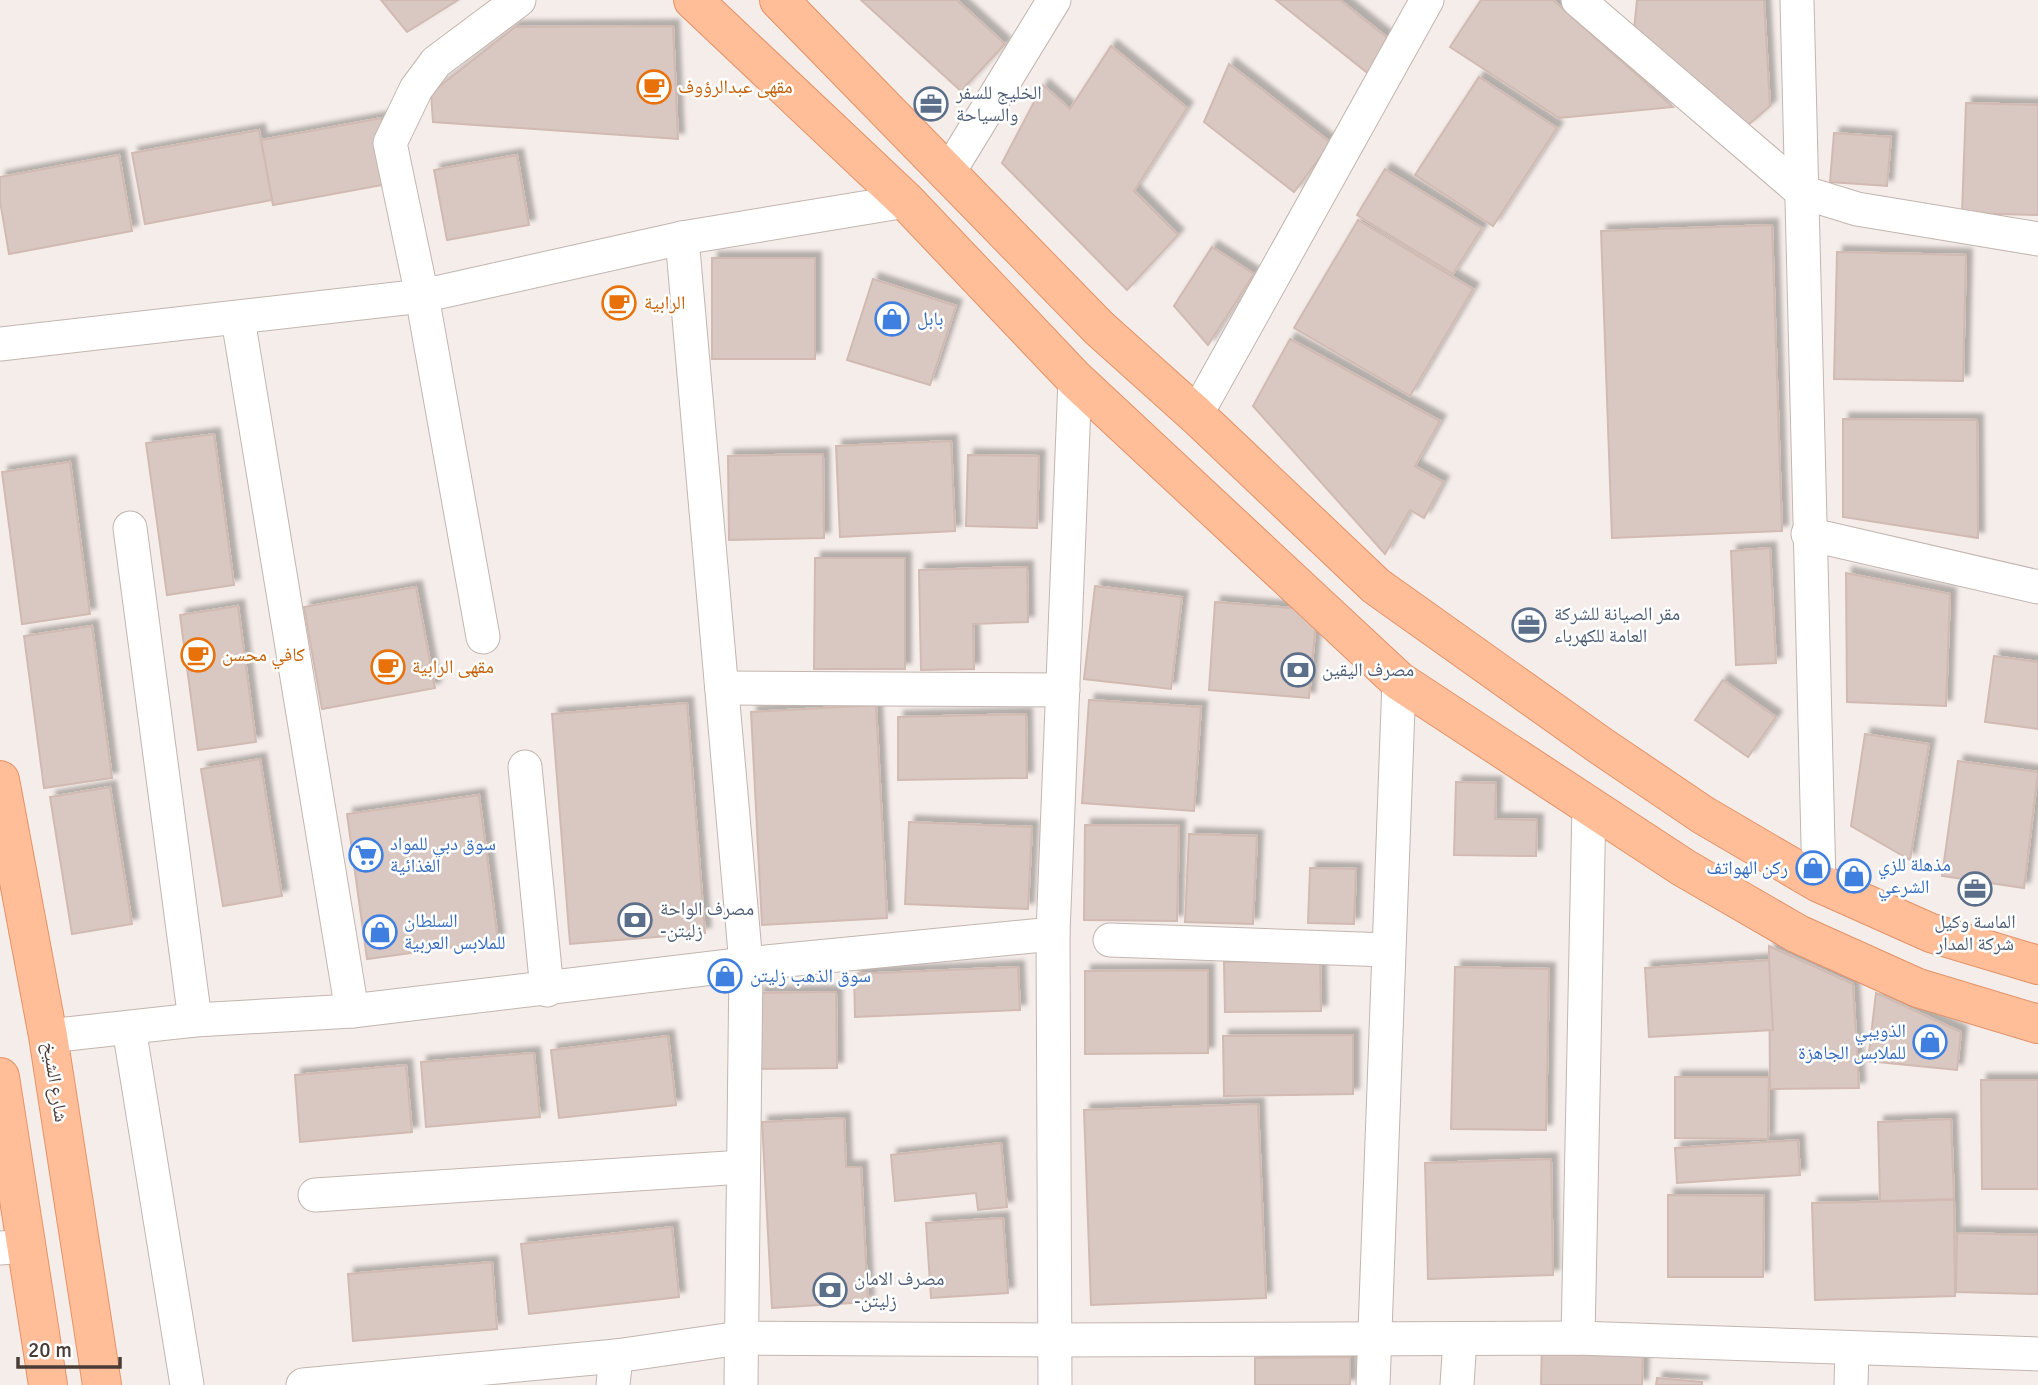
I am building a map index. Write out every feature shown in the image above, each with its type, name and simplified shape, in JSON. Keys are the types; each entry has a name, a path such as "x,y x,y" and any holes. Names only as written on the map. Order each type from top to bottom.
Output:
{"main road":[{"path":"693,0 906,201 1075,379 1399,681 1684,867 1798,934 1918,988 2038,1024"},
{"path":"779,0 1098,328 1196,415 1376,586 1601,746 1703,814 1819,883 1931,933 2038,965"},
{"name":"شارع الشيخ","path":"0,780 48,1036 102,1385"},
{"path":"0,1077 13,1247 48,1385"}],"street":[{"path":"483,637 422,296 390,144 416,89 436,62 519,0"},
{"path":"947,175 1054,0"},
{"path":"1196,415 1427,0"},
{"path":"1578,0 1802,192 1857,209 2038,239"},
{"path":"1797,0 1808,534 1819,883"},
{"path":"0,344 422,296 682,238 906,201"},
{"path":"682,238 746,964 741,1385"},
{"path":"238,319 352,1011"},
{"path":"1055,1385 1053,934 1075,379"},
{"path":"130,528 195,1020"},
{"path":"1808,534 2038,587"},
{"path":"1373,1385 1399,681"},
{"path":"722,688 1063,690"},
{"path":"525,767 547,990"},
{"path":"1578,1338 1588,804"},
{"path":"48,1036 195,1020 352,1011 547,990 746,964 1053,934"},
{"path":"1110,940 1388,950"},
{"path":"129,1028 187,1385"},
{"path":"315,1195 743,1167"},
{"path":"303,1385 614,1371 740,1338 1578,1338 1852,1350 2038,1354"},
{"path":"1457,1385 1460,1339"},
{"path":"1851,1385 1852,1350"}],"building":[{"path":"381,0 458,0 407,32"},
{"path":"861,0 957,0 1005,44 961,91"},
{"path":"1276,0 1340,0 1395,44 1370,75"},
{"path":"1481,0 1553,0 1673,107 1559,118 1450,47"},
{"path":"1637,0 1764,0 1770,106 1747,126 1634,30"},
{"path":"673,26 678,139 433,122 431,93 515,27"},
{"path":"1111,46 1187,108 1134,191 1178,235 1127,290 1002,163 1043,85 1070,109"},
{"path":"1229,64 1331,143 1294,192 1204,122"},
{"path":"1479,77 1557,128 1493,226 1415,175"},
{"path":"1966,103 2038,105 2038,215 1962,213"},
{"path":"382,118 393,183 273,205 261,140"},
{"path":"259,130 272,200 145,224 132,153"},
{"path":"1834,133 1891,137 1887,186 1830,182"},
{"path":"119,155 132,231 9,254 0,201 0,177"},
{"path":"517,155 529,225 447,240 434,170"},
{"path":"1385,169 1482,228 1453,274 1357,215"},
{"path":"1358,220 1473,289 1410,396 1294,328"},
{"path":"1772,225 1782,531 1612,538 1601,231"},
{"path":"1212,247 1254,274 1208,345 1174,306"},
{"path":"1837,252 1966,255 1963,381 1834,379"},
{"path":"712,258 815,258 815,359 712,359"},
{"path":"873,279 956,306 930,385 847,360"},
{"path":"1290,339 1440,421 1415,466 1443,482 1424,518 1410,510 1385,554 1253,406"},
{"path":"1843,419 1977,420 1978,538 1843,517"},
{"path":"214,434 234,585 167,595 146,443"},
{"path":"951,441 955,531 840,537 836,446"},
{"path":"823,454 824,538 729,540 728,456"},
{"path":"968,455 1039,456 1037,528 966,526"},
{"path":"70,462 90,614 22,624 2,472"},
{"path":"1770,548 1776,663 1736,665 1731,551"},
{"path":"815,558 905,558 905,669 814,669"},
{"path":"1027,567 1028,622 973,624 974,669 921,670 919,570"},
{"path":"1846,573 1950,594 1946,706 1847,702"},
{"path":"1095,586 1182,597 1171,689 1084,679"},
{"path":"416,587 435,688 322,709 304,607"},
{"path":"1215,602 1317,610 1309,698 1209,690"},
{"path":"238,606 256,742 198,750 180,615"},
{"path":"92,626 112,778 44,788 24,636"},
{"path":"1994,656 2038,662 2038,729 1985,722"},
{"path":"1723,680 1776,717 1748,757 1695,720"},
{"path":"1089,700 1201,707 1194,811 1082,803"},
{"path":"687,703 705,933 570,944 552,714"},
{"path":"876,705 887,918 762,925 751,712"},
{"path":"1026,714 1027,778 898,780 898,717"},
{"path":"1865,734 1929,744 1910,860 1851,826"},
{"path":"260,759 282,896 223,906 201,769"},
{"path":"1958,761 2038,772 2024,888 1942,876"},
{"path":"1456,782 1496,783 1495,819 1537,820 1536,856 1454,855"},
{"path":"110,787 132,924 72,934 50,797"},
{"path":"479,795 498,941 367,959 347,814"},
{"path":"909,822 1032,827 1028,909 905,904"},
{"path":"1085,825 1179,826 1177,921 1084,920"},
{"path":"1189,834 1257,836 1253,924 1185,922"},
{"path":"1310,868 1356,869 1354,924 1308,923"},
{"path":"1769,946 1853,984 1859,1088 1770,1089"},
{"path":"1320,960 1321,1011 1225,1012 1224,962"},
{"path":"1769,960 1773,1030 1649,1037 1645,968"},
{"path":"1018,967 1020,1010 855,1017 854,974"},
{"path":"1455,967 1549,969 1546,1130 1451,1129"},
{"path":"1208,970 1208,1053 1085,1054 1085,971"},
{"path":"836,992 837,1068 759,1069 758,993"},
{"path":"1876,993 1961,1032 1957,1070 1868,1061"},
{"path":"1353,1035 1353,1094 1224,1096 1223,1036"},
{"path":"668,1036 676,1105 559,1118 551,1050"},
{"path":"534,1053 540,1117 426,1127 421,1062"},
{"path":"406,1065 412,1132 300,1142 295,1075"},
{"path":"1675,1077 1769,1077 1768,1139 1675,1138"},
{"path":"1981,1080 2038,1080 2038,1189 1982,1189"},
{"path":"1258,1104 1266,1298 1091,1305 1084,1110"},
{"path":"844,1118 846,1167 861,1167 868,1302 772,1308 762,1122"},
{"path":"1951,1119 1954,1199 1880,1201 1878,1122"},
{"path":"1798,1140 1800,1175 1677,1183 1675,1148"},
{"path":"1001,1143 1007,1207 978,1210 976,1193 895,1201 891,1155"},
{"path":"1551,1159 1553,1275 1428,1279 1425,1163"},
{"path":"1668,1195 1764,1196 1763,1277 1668,1277"},
{"path":"1954,1200 1955,1296 1815,1300 1812,1203"},
{"path":"1003,1218 1008,1293 931,1298 926,1223"},
{"path":"672,1227 679,1297 529,1314 521,1244"},
{"path":"1957,1233 2038,1235 2038,1294 1956,1292"},
{"path":"492,1262 497,1329 353,1341 348,1274"},
{"path":"1542,1344 1643,1348 1642,1385 1541,1385"},
{"path":"1350,1357 1350,1385 1255,1385 1255,1358"},
{"path":"1657,1378 1702,1382 1702,1385 1656,1385"}],"place":[{"name":"مقهى عبدالرؤوف","path":"654,87"},
{"name":"الخليج للسفر والسياحة","path":"931,104"},
{"name":"الرابية","path":"619,303"},
{"name":"بابل","path":"892,319"},
{"name":"مقر الصيانة للشركة العامة للكهرباء","path":"1529,625"},
{"name":"كافي محسن","path":"198,655"},
{"name":"مقهى الرابية","path":"388,667"},
{"name":"مصرف اليقين","path":"1298,670"},
{"name":"سوق دبي للمواد الغذائية","path":"366,855"},
{"name":"ركن الهواتف","path":"1813,868"},
{"name":"مذهلة للزي الشرعي","path":"1854,876"},
{"name":"الماسة وكيل شركة المدار","path":"1975,889"},
{"name":"مصرف الواحة -زليتن","path":"635,920"},
{"name":"السلطان للملابس العربية","path":"380,932"},
{"name":"سوق الذهب زليتن","path":"725,976"},
{"name":"الذويبي للملابس الجاهزة","path":"1930,1042"},
{"name":"مصرف الامان -زليتن","path":"830,1290"}]}
